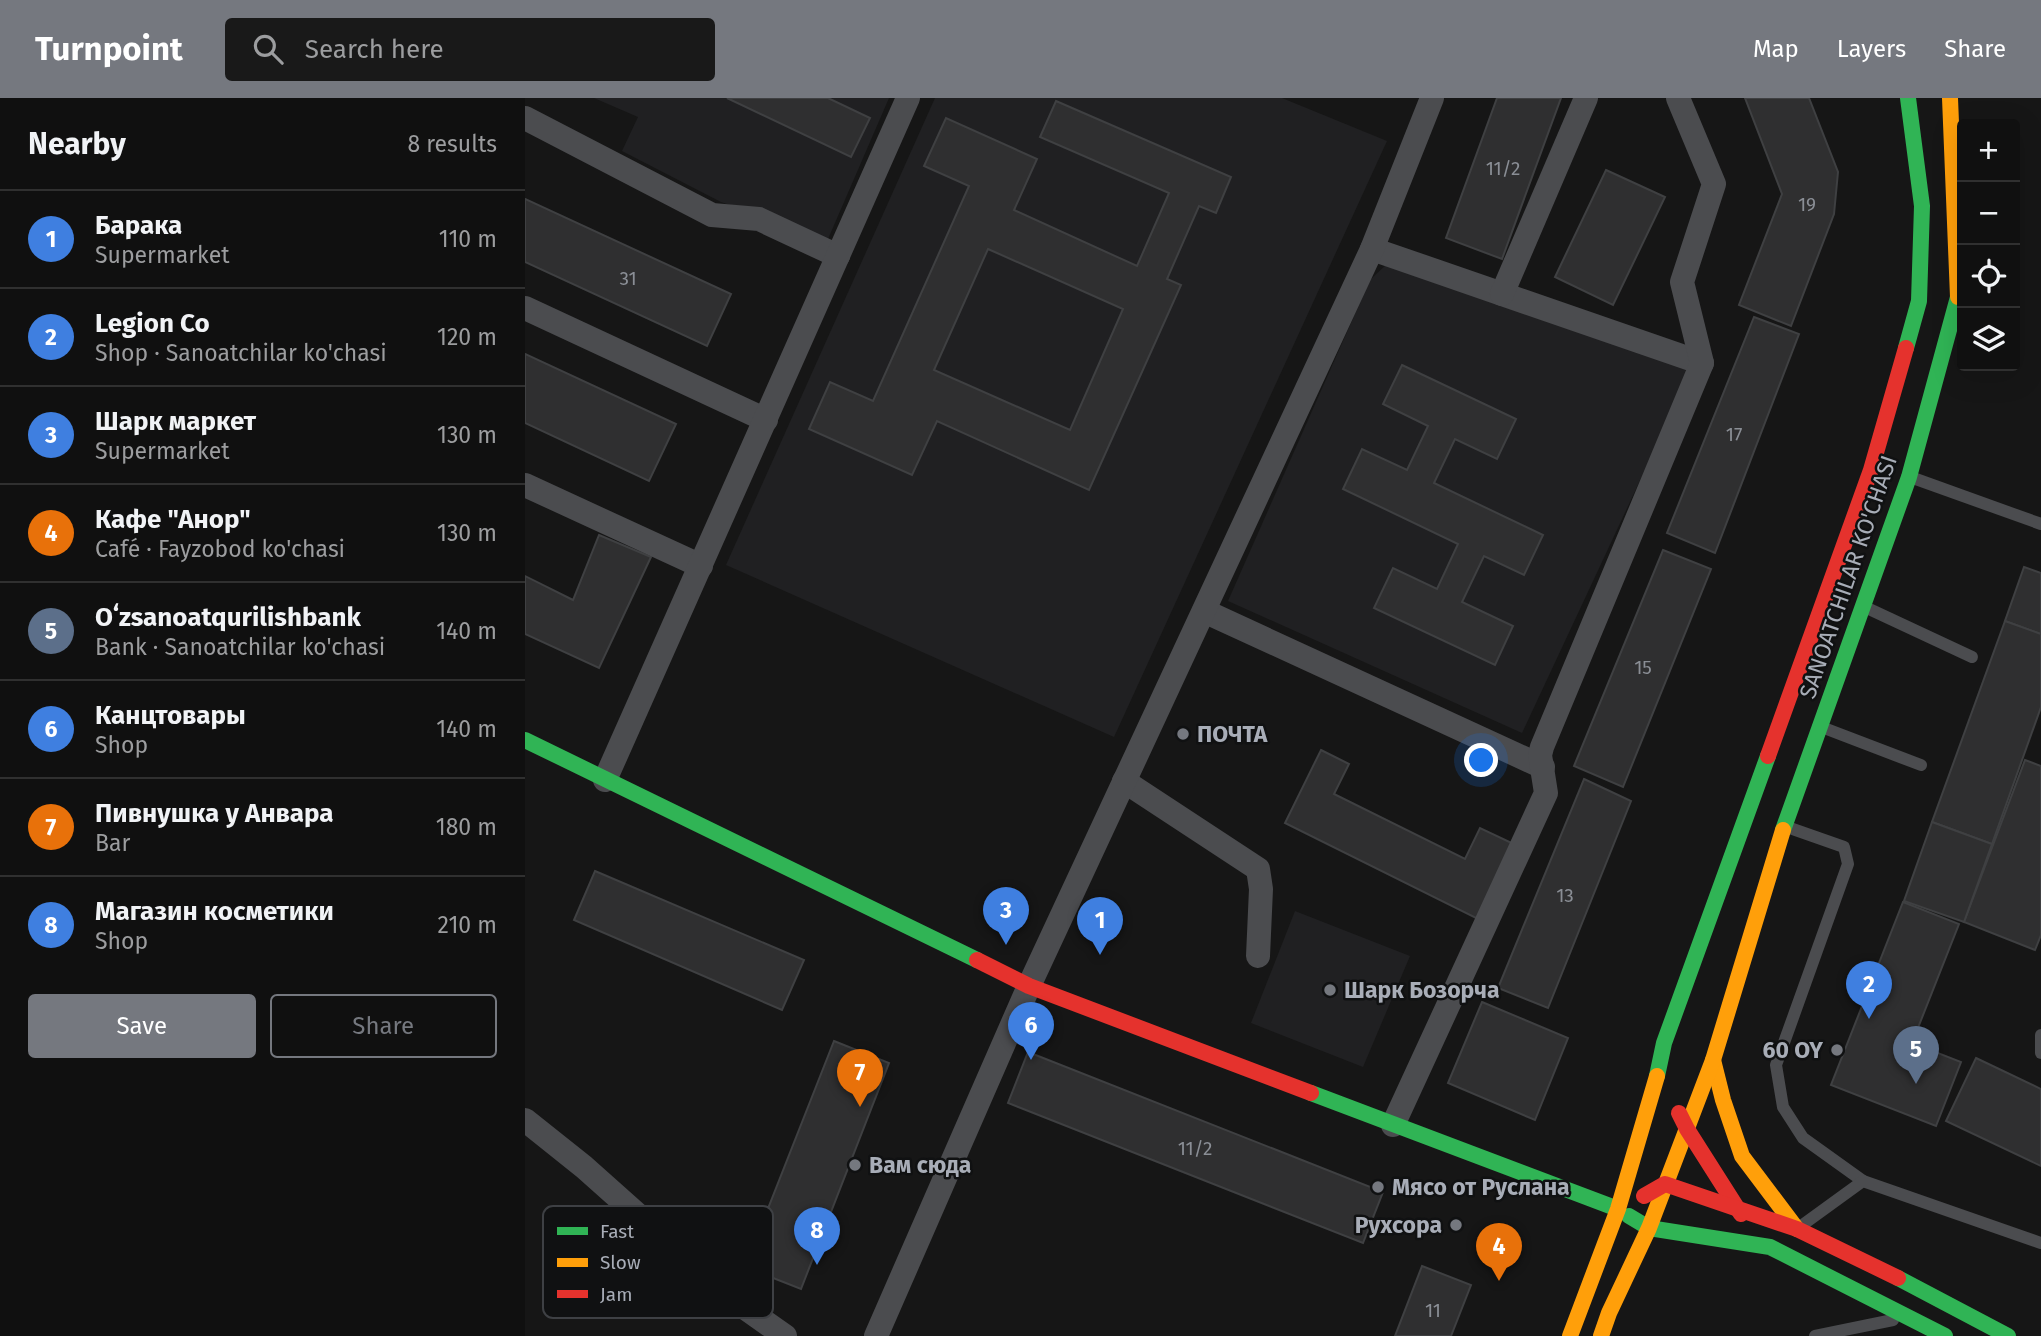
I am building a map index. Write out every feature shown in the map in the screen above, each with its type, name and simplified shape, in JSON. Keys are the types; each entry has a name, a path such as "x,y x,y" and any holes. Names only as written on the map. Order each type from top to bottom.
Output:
{"main road":[{"name":"SANOATCHILAR KO'CHASI","path":"1908,98 1922,206 1919,301 1871,470 1664,1043 1652,1096 1618,1209 1649,1228 1770,1247 1945,1336"},
{"name":"SANOATCHILAR KO'CHASI","path":"1601,1336 1649,1228 1713,1060 1784,826 1909,477 1958,302 1950,98"},
{"path":"525,740 1029,986 1618,1209"},
{"name":"SANOATCHILAR KO'CHASI","path":"1664,1043 1663,1078 1687,1129 1735,1207 1770,1247"},
{"path":"1713,1060 1742,1156 1797,1229"},
{"path":"1570,1336 1618,1209 1665,1184 1797,1229 1925,1291 2008,1336"}],"street":[{"path":"605,780 908,98"},
{"path":"876,1336 1029,986 1371,250 1432,98"},
{"path":"1502,294 1585,98"},
{"path":"1393,1125 1546,793 1540,755 1542,747 1702,363 1682,282 1714,184 1678,98"},
{"path":"525,118 712,215 758,219 838,256"},
{"path":"1371,250 1702,363"},
{"path":"525,308 766,421"},
{"path":"525,485 701,566"},
{"path":"1204,611 1543,767"},
{"path":"1124,781 1258,869 1261,889 1258,956"},
{"path":"525,1120 585,1167 628,1206"},
{"path":"759,1318 785,1336"}],"lane":[{"path":"1909,477 2041,524"},
{"path":"1863,606 1972,657"},
{"path":"1820,726 1921,765"},
{"path":"1784,826 1845,847 1848,863 1776,1065 1783,1107 1803,1138 1863,1181 2041,1243"},
{"path":"2041,1035 2041,1053"},
{"path":"1797,1229 1863,1181"},
{"path":"1815,1336 1909,1317"}],"shaded area":[{"path":"594,98 889,98 828,239 721,202 622,151 638,117"},
{"path":"935,98 1282,98 1387,141 1114,737 726,565"},
{"path":"1389,262 1693,367 1522,733 1228,601 1370,280"},
{"name":"Шарк Бозорча","path":"1295,911 1410,956 1363,1067 1251,1023"}],"building":[{"path":"727,98 828,98 870,118 851,157"},
{"path":"1497,98 1561,98 1502,259 1446,238"},
{"path":"1745,98 1809,98 1838,172 1834,214 1791,326 1739,305 1782,194"},
{"path":"1056,101 1231,177 1216,213 1199,206 1167,279 1181,285 1089,490 937,421 912,475 809,429 830,382 873,401 969,186 924,166 946,118 1037,159 1014,210 1137,266 1169,193 1040,137","holes":["988,249 1123,309 1070,430 934,370"]},
{"path":"1606,170 1665,197 1613,305 1555,277"},
{"path":"525,199 731,294 707,346 525,262"},
{"path":"1754,317 1799,334 1715,553 1667,533"},
{"path":"525,354 676,424 649,481 525,423"},
{"path":"1402,365 1516,419 1497,459 1455,439 1434,483 1543,535 1524,575 1484,556 1462,602 1513,626 1495,665 1374,608 1393,568 1437,589 1458,544 1343,489 1362,449 1407,470 1428,426 1383,404"},
{"path":"599,535 651,557 599,668 525,634 525,576 573,600"},
{"path":"1663,550 1711,569 1623,787 1574,766"},
{"path":"2024,567 2041,573 2041,634 2005,621"},
{"path":"2005,621 2041,634 2041,707 1992,844 1932,822"},
{"path":"1321,750 1349,764 1334,794 1465,859 1480,828 1518,846 1480,920 1285,823"},
{"path":"2025,760 2041,766 2041,935 2035,950 1964,922"},
{"path":"1584,779 1631,801 1548,1008 1498,988"},
{"path":"1932,822 1992,844 1964,922 1904,901"},
{"path":"595,871 804,960 782,1010 574,920"},
{"path":"1903,902 1959,924 1912,1043 1961,1062 1936,1126 1831,1085"},
{"path":"1482,1002 1568,1038 1535,1120 1448,1083"},
{"path":"834,1041 889,1063 801,1289 773,1278 773,1206 769,1206"},
{"path":"1028,1052 1383,1192 1363,1243 1008,1103"},
{"path":"1976,1058 2041,1089 2041,1166 1946,1121"},
{"path":"1422,1266 1471,1285 1451,1336 1395,1336"}],"traffic: fast":[{"path":"1906,348 1919,301 1922,206 1908,98"},
{"path":"1783,830 1909,477 1957,301"},
{"path":"525,740 977,960"},
{"path":"1657,1076 1664,1043 1768,756"},
{"path":"1311,1093 1618,1209"},
{"path":"1629,1216 1649,1228 1770,1247 1945,1336"},
{"path":"1898,1278 2008,1336"}],"traffic: slow":[{"path":"1950,98 1957,272"},
{"path":"1601,1336 1649,1228 1713,1060 1783,830"},
{"path":"1713,1060 1742,1156 1797,1229"},
{"path":"1570,1336 1618,1209 1657,1076"}],"traffic: jam":[{"path":"1768,756 1871,470 1906,348"},
{"path":"977,960 1029,986 1311,1093"},
{"path":"1679,1113 1741,1214"},
{"path":"1644,1196 1665,1184 1797,1229 1898,1278"}],"place":[{"name":"ПОЧТА","path":"1183,734"},
{"name":"Шарк маркет","path":"1006,945"},
{"name":"Барака","path":"1100,955"},
{"name":"Шарк Бозорча","path":"1330,990"},
{"name":"Legion Co","path":"1869,1019"},
{"name":"60 OY","path":"1837,1050"},
{"name":"Канцтовары","path":"1031,1060"},
{"name":"Oʻzsanoatqurilishbank","path":"1916,1084"},
{"name":"Пивнушка у Анвара","path":"860,1107"},
{"name":"Вам сюда","path":"855,1165"},
{"name":"Мясо от Руслана","path":"1378,1187"},
{"name":"Рухсора","path":"1456,1225"},
{"name":"Магазин косметики","path":"817,1265"},
{"name":"Кафе \"Анор\"","path":"1499,1281"}]}
